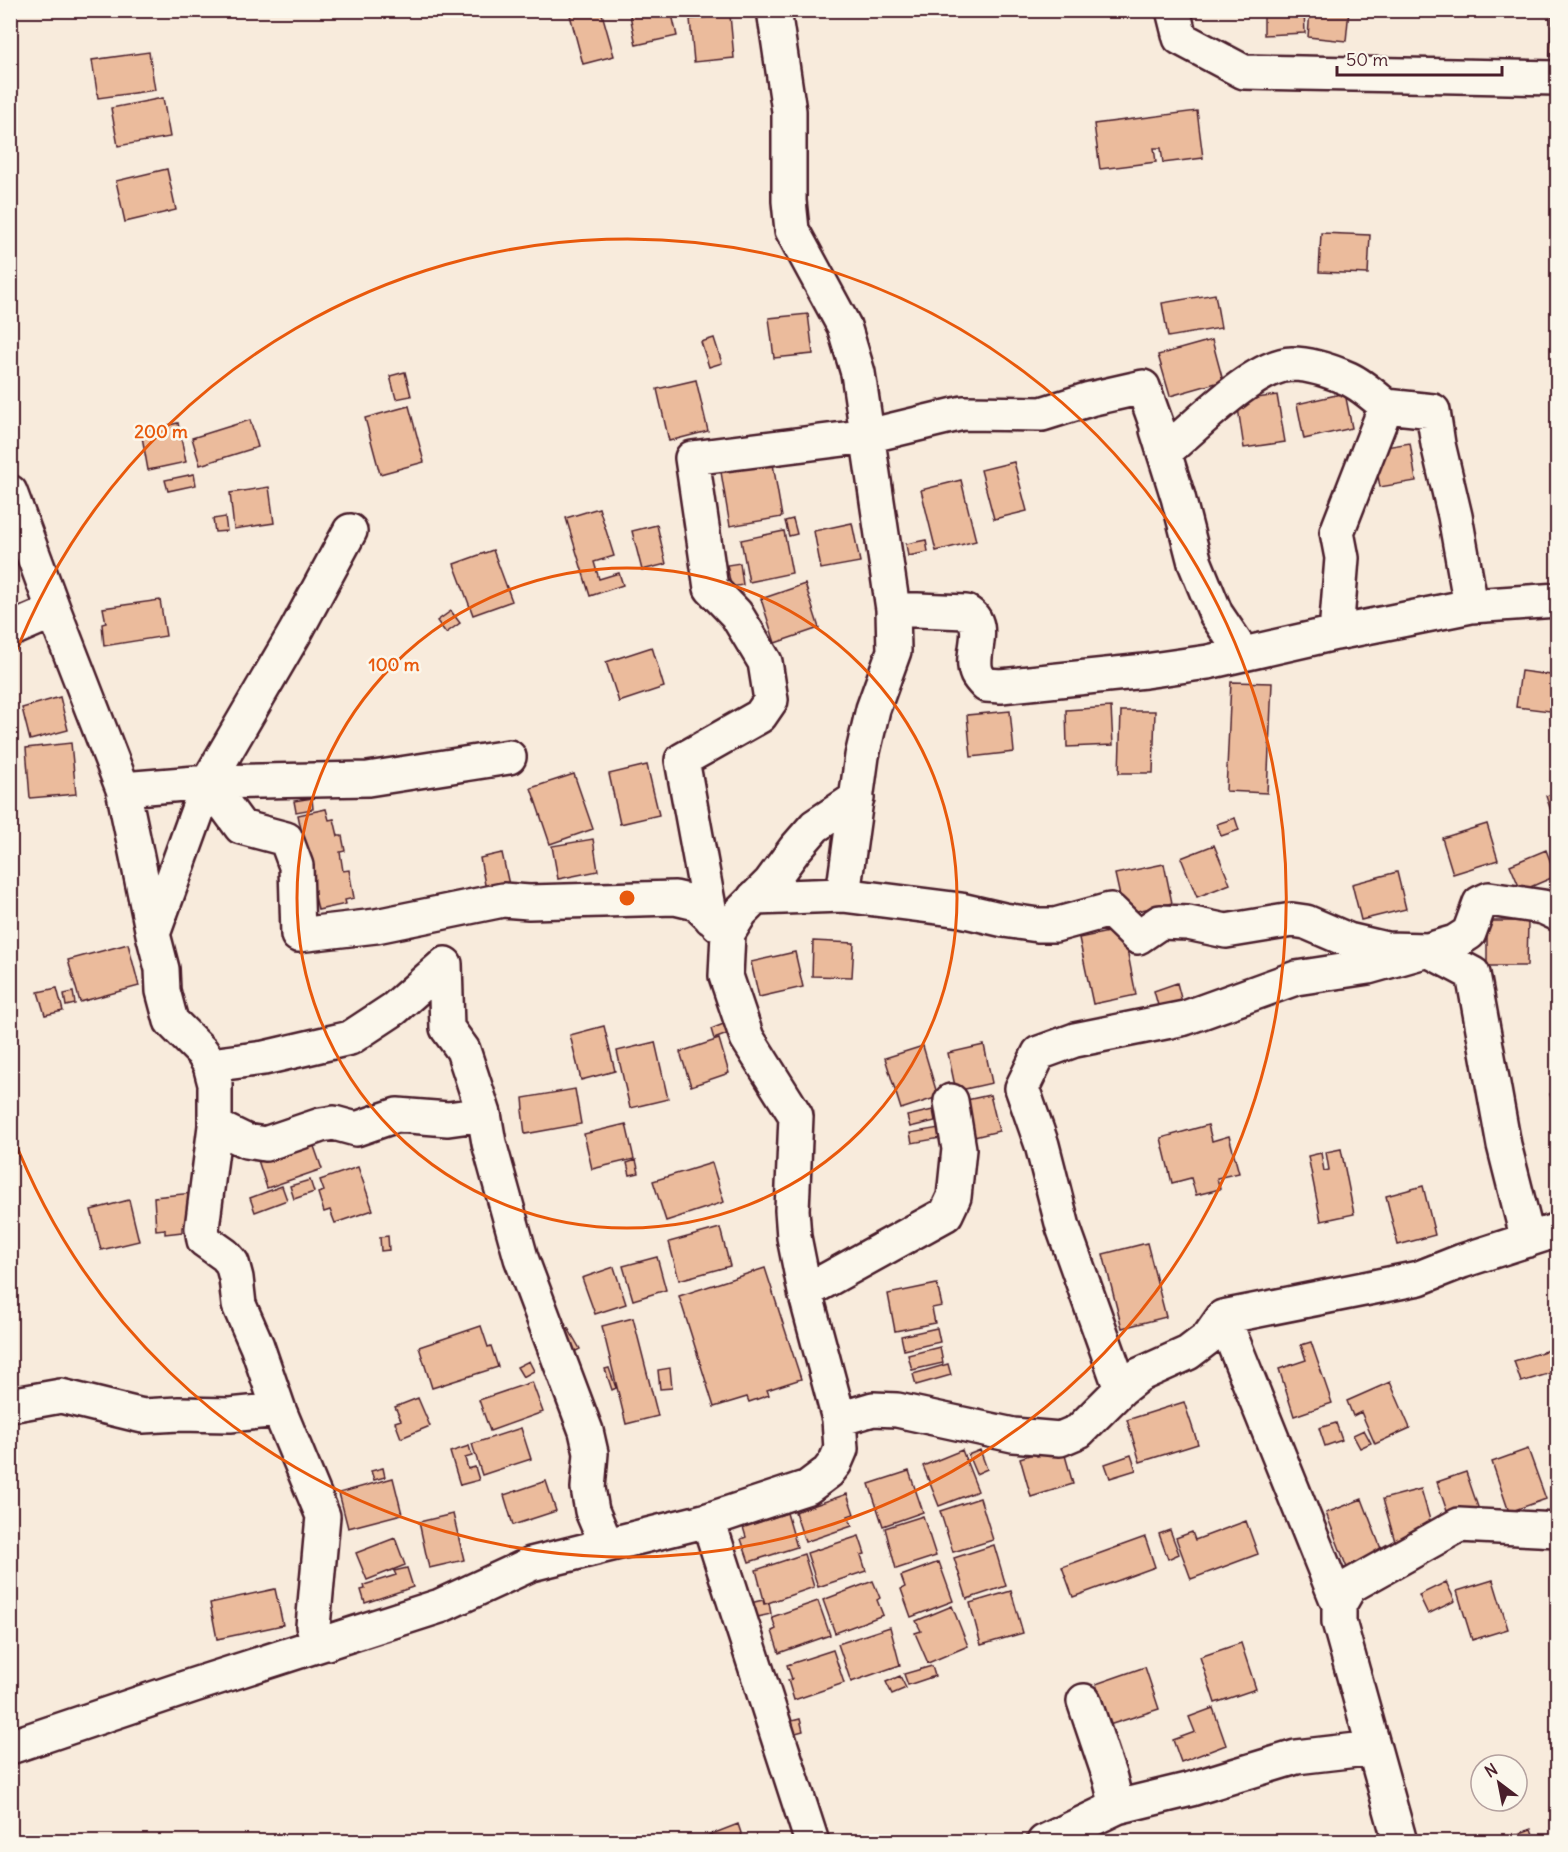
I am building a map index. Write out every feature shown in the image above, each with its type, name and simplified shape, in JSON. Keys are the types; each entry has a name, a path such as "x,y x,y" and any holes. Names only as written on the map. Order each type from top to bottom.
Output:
{"street":[{"path":"774,10 789,111 789,201 792,230 844,326 858,373 893,609 894,651 873,710 862,756 843,895"},
{"path":"1173,10 1180,38 1245,72 1557,78"},
{"path":"1143,387 1166,452 1236,391 1261,373 1291,364 1351,379 1386,406 1433,411 1472,606"},
{"path":"10,1747 440,1606 531,1564 708,1520 808,1487 828,1472 835,1463 840,1449 839,1419 805,1292 794,1237 792,1210 796,1116 747,1038 732,998 726,976 719,926 682,760 760,716 771,700 765,662 736,614 711,588 692,458 868,436 963,413 1042,414 1090,399 1143,387"},
{"path":"1143,387 1178,497 1195,563 1216,614 1243,654"},
{"path":"1335,633 1342,558 1337,532 1386,406"},
{"path":"10,492 123,789 171,1021 202,1052 210,1065 214,1084 215,1126 202,1227 204,1240 232,1263 239,1305 323,1516 313,1626 315,1633 327,1643"},
{"path":"153,934 208,782 296,631 350,531"},
{"path":"893,609 966,612 973,616 977,623 976,672 986,685 1001,686 1208,662 1335,633 1472,606 1557,600"},
{"path":"10,630 54,611"},
{"path":"123,789 208,782 368,779 509,757"},
{"path":"208,782 241,827 286,839 296,866 298,935 376,926 503,900 529,902 675,898 696,903 719,926"},
{"path":"719,926 741,912 770,883 815,826 857,798"},
{"path":"754,898 843,895 961,910 1038,925 1055,925 1110,910 1138,937 1160,922 1188,922 1226,931 1292,921 1306,922 1348,940 1386,949 1428,950 1473,974 1504,1145 1543,1235 1462,1261 1419,1278 1223,1317 1209,1337 1188,1353 1139,1375 1121,1389 1079,1431 1060,1440 1013,1435 897,1410 873,1409 839,1419"},
{"path":"1121,1389 1064,1227 1042,1144 1022,1088 1040,1053 1075,1040 1185,1018 1296,978 1368,966 1455,942 1469,933 1480,903 1489,899 1543,907 1557,914"},
{"path":"210,1065 264,1058 350,1038 394,1010 445,964 447,1028 462,1050 484,1114 489,1143 521,1258 586,1431 591,1453 588,1488 592,1511 606,1544"},
{"path":"805,1292 946,1214 954,1197 960,1149 951,1101"},
{"path":"215,1126 246,1141 265,1144 321,1125 334,1123 356,1129 397,1115 448,1119 484,1114"},
{"path":"1223,1317 1339,1605 1339,1622 1400,1842"},
{"path":"10,1406 61,1396 143,1416 230,1415 279,1410"},
{"path":"708,1520 812,1842"},
{"path":"1339,1605 1350,1586 1459,1525 1557,1530"},
{"path":"1084,1701 1110,1778 1117,1807"},
{"path":"1044,1842 1117,1807 1191,1789 1296,1757 1374,1748"}],"building":[{"path":"11,10 48,10 12,14"},
{"path":"588,10 601,10 614,56 583,64 570,15"},
{"path":"629,10 671,10 677,36 636,45"},
{"path":"1264,10 1304,10 1305,33 1264,35"},
{"path":"1310,10 1349,10 1346,41 1308,37"},
{"path":"1436,10 1480,10 1480,12 1436,14"},
{"path":"1552,10 1558,10 1558,57 1550,56"},
{"path":"730,15 734,58 694,62 690,19"},
{"path":"149,52 155,90 98,98 92,60"},
{"path":"163,98 170,137 118,146 111,108"},
{"path":"1197,111 1203,158 1163,163 1161,148 1154,148 1156,162 1100,169 1094,124"},
{"path":"167,169 176,210 125,222 116,181"},
{"path":"1321,233 1370,235 1368,274 1319,272"},
{"path":"1215,294 1221,328 1168,337 1162,303"},
{"path":"808,314 813,354 774,358 769,318"},
{"path":"714,338 722,363 709,367 701,342"},
{"path":"1212,340 1223,381 1170,396 1158,355"},
{"path":"405,372 411,396 396,399 390,376"},
{"path":"696,380 708,431 669,441 657,389"},
{"path":"1345,393 1352,428 1304,439 1297,404"},
{"path":"1277,395 1285,442 1244,448 1237,401"},
{"path":"409,406 424,462 380,474 365,418"},
{"path":"250,420 258,447 200,465 192,438"},
{"path":"178,423 186,462 148,470 141,431"},
{"path":"1410,443 1416,481 1380,487 1373,449"},
{"path":"1014,462 1027,511 994,519 981,470"},
{"path":"773,464 782,517 730,526 721,472"},
{"path":"194,474 196,485 168,491 165,480"},
{"path":"961,480 976,541 936,551 921,490"},
{"path":"269,487 274,523 234,529 230,493"},
{"path":"599,508 614,556 594,562 599,579 619,573 623,585 590,596 566,518"},
{"path":"225,517 227,531 215,532 213,519"},
{"path":"793,519 797,534 789,536 785,521"},
{"path":"852,523 860,562 821,569 814,531"},
{"path":"657,525 666,564 642,570 632,531"},
{"path":"784,531 792,573 749,582 741,540"},
{"path":"926,540 928,552 908,556 906,544"},
{"path":"493,550 512,601 473,615 454,564"},
{"path":"740,563 743,585 731,587 727,565"},
{"path":"805,584 819,628 775,643 761,599"},
{"path":"160,600 166,636 104,646 102,624 106,623 103,608"},
{"path":"451,611 460,623 446,633 437,621"},
{"path":"652,647 664,687 619,702 606,662"},
{"path":"1521,671 1558,676 1558,712 1516,707"},
{"path":"1231,682 1272,683 1267,793 1226,791"},
{"path":"60,697 68,730 30,740 22,708"},
{"path":"1111,707 1113,745 1067,747 1066,710"},
{"path":"1010,711 1014,752 971,757 967,715"},
{"path":"1121,711 1155,711 1153,773 1119,773"},
{"path":"71,743 76,794 30,798 26,748"},
{"path":"647,765 659,815 620,824 609,774"},
{"path":"574,774 593,829 550,844 531,788"},
{"path":"1558,792 1558,832 1546,796"},
{"path":"312,798 313,809 296,812 294,801"},
{"path":"326,809 329,820 334,819 338,836 342,836 345,851 340,852 343,871 349,870 354,898 345,900 346,904 318,910 298,815"},
{"path":"1235,818 1239,830 1221,836 1217,824"},
{"path":"1487,824 1498,860 1453,874 1442,838"},
{"path":"593,839 598,871 558,879 552,846"},
{"path":"1214,845 1230,884 1197,897 1181,858"},
{"path":"1546,850 1556,876 1521,891 1510,865"},
{"path":"502,853 509,885 486,890 480,858"},
{"path":"1164,864 1172,903 1124,914 1115,874"},
{"path":"1397,872 1406,909 1361,920 1352,884"},
{"path":"1487,921 1528,921 1527,966 1487,966"},
{"path":"1123,929 1136,995 1093,1004 1079,938"},
{"path":"813,941 854,943 852,977 812,976"},
{"path":"128,944 139,986 80,1002 68,960"},
{"path":"795,952 803,987 759,997 751,962"},
{"path":"1177,983 1182,1002 1159,1009 1154,991"},
{"path":"57,988 63,1011 45,1015 38,992"},
{"path":"73,992 75,1004 66,1006 64,994"},
{"path":"726,1023 730,1033 714,1039 711,1029"},
{"path":"604,1026 615,1071 581,1080 570,1035"},
{"path":"719,1039 729,1073 691,1086 680,1052"},
{"path":"655,1042 668,1099 630,1108 617,1051"},
{"path":"984,1045 992,1083 956,1091 948,1053"},
{"path":"923,1046 938,1097 901,1109 885,1058"},
{"path":"575,1089 581,1124 525,1134 523,1098"},
{"path":"1558,1092 1558,1123 1550,1094"},
{"path":"990,1095 999,1131 966,1139 957,1102"},
{"path":"933,1110 935,1121 910,1127 907,1116"},
{"path":"626,1124 634,1159 592,1169 584,1134"},
{"path":"1208,1125 1212,1141 1229,1136 1239,1173 1217,1178 1220,1189 1196,1195 1191,1178 1172,1183 1161,1138"},
{"path":"939,1128 941,1138 912,1143 910,1133"},
{"path":"310,1135 322,1169 267,1188 256,1154"},
{"path":"1341,1149 1354,1214 1321,1221 1308,1156 1321,1153 1324,1171 1329,1170 1326,1152"},
{"path":"636,1160 639,1173 630,1175 627,1163"},
{"path":"712,1163 724,1202 666,1221 653,1181"},
{"path":"358,1167 373,1210 335,1223 330,1210 324,1212 318,1193 324,1191 320,1180"},
{"path":"310,1180 314,1192 294,1199 290,1186"},
{"path":"282,1186 287,1200 255,1212 250,1198"},
{"path":"1423,1186 1435,1235 1398,1245 1386,1196"},
{"path":"193,1193 196,1225 182,1227 182,1232 165,1234 165,1229 156,1230 154,1197"},
{"path":"129,1200 139,1241 101,1250 91,1210"},
{"path":"720,1228 730,1266 679,1280 669,1242"},
{"path":"388,1236 389,1250 381,1251 380,1237"},
{"path":"1147,1243 1166,1317 1122,1328 1103,1254"},
{"path":"657,1257 666,1290 633,1300 623,1266"},
{"path":"614,1267 626,1304 595,1314 582,1278"},
{"path":"765,1268 801,1379 767,1390 769,1395 749,1402 747,1397 714,1407 679,1296"},
{"path":"937,1284 942,1306 932,1308 935,1323 895,1331 888,1294"},
{"path":"633,1318 658,1416 626,1424 602,1326"},
{"path":"481,1326 498,1367 432,1388 419,1347"},
{"path":"568,1328 580,1349 568,1355 557,1334"},
{"path":"937,1328 940,1342 904,1350 901,1336"},
{"path":"1311,1342 1332,1403 1294,1416 1279,1369 1306,1360 1301,1345"},
{"path":"940,1347 943,1363 912,1370 908,1355"},
{"path":"1558,1347 1558,1371 1521,1382 1514,1361"},
{"path":"529,1361 534,1371 523,1377 517,1367"},
{"path":"948,1364 951,1375 916,1385 913,1374"},
{"path":"609,1368 616,1388 612,1390 605,1369"},
{"path":"670,1368 672,1388 660,1389 658,1370"},
{"path":"532,1382 543,1412 490,1431 479,1400"},
{"path":"1390,1382 1410,1428 1375,1444 1361,1412 1353,1416 1347,1401"},
{"path":"418,1398 430,1426 401,1438 395,1422 401,1420 395,1407"},
{"path":"1184,1402 1198,1444 1140,1462 1127,1420"},
{"path":"1336,1423 1342,1440 1325,1446 1319,1428"},
{"path":"521,1428 531,1459 482,1475 472,1444"},
{"path":"1364,1430 1371,1443 1360,1448 1353,1435"},
{"path":"469,1446 472,1456 465,1458 468,1469 475,1467 479,1480 460,1485 450,1452"},
{"path":"1063,1448 1073,1484 1031,1497 1020,1458 1036,1453 1037,1456"},
{"path":"1528,1449 1546,1499 1509,1512 1492,1462"},
{"path":"962,1450 978,1491 939,1506 923,1466"},
{"path":"980,1450 987,1469 976,1474 968,1455"},
{"path":"1131,1455 1136,1470 1110,1478 1105,1464"},
{"path":"383,1468 385,1477 374,1480 371,1471"},
{"path":"909,1471 923,1512 883,1526 869,1484"},
{"path":"1466,1472 1479,1510 1450,1520 1437,1482"},
{"path":"393,1478 402,1514 348,1528 339,1493"},
{"path":"546,1481 556,1511 513,1525 504,1495"},
{"path":"1421,1489 1434,1534 1396,1545 1383,1499"},
{"path":"847,1494 854,1514 848,1516 852,1526 805,1542 795,1512"},
{"path":"980,1498 993,1540 953,1552 940,1511"},
{"path":"1362,1499 1383,1554 1347,1568 1326,1513"},
{"path":"787,1513 797,1547 749,1562 741,1539 746,1537 743,1527"},
{"path":"453,1514 464,1560 429,1568 419,1522"},
{"path":"923,1516 936,1556 896,1569 885,1528"},
{"path":"1246,1521 1258,1554 1191,1579 1176,1538 1192,1532 1195,1540"},
{"path":"1170,1530 1179,1554 1168,1559 1159,1534"},
{"path":"859,1536 865,1554 861,1555 866,1571 818,1587 807,1553"},
{"path":"1145,1537 1155,1567 1073,1597 1062,1567"},
{"path":"395,1538 405,1565 367,1580 356,1553"},
{"path":"994,1545 1006,1586 967,1599 954,1558"},
{"path":"804,1554 814,1587 765,1604 756,1570"},
{"path":"939,1562 953,1601 911,1617 901,1589 905,1587 901,1576"},
{"path":"407,1568 413,1587 365,1603 361,1590 365,1589 364,1585 396,1575 394,1571"},
{"path":"1493,1580 1508,1629 1472,1640 1457,1591"},
{"path":"873,1581 880,1598 877,1600 883,1615 835,1633 823,1600"},
{"path":"1446,1582 1455,1601 1428,1614 1419,1595"},
{"path":"275,1589 283,1625 217,1639 210,1603"},
{"path":"1011,1591 1023,1633 981,1645 970,1603"},
{"path":"763,1600 764,1604 769,1603 771,1614 753,1618 750,1603"},
{"path":"818,1601 830,1635 779,1653 772,1631 776,1629 772,1617"},
{"path":"952,1606 968,1646 928,1663 915,1633 921,1631 916,1621"},
{"path":"890,1627 900,1665 851,1682 838,1644"},
{"path":"1241,1643 1256,1689 1215,1703 1200,1657"},
{"path":"833,1650 844,1683 794,1700 788,1680 792,1679 787,1665"},
{"path":"932,1666 935,1676 908,1685 904,1674"},
{"path":"1145,1667 1159,1709 1109,1725 1096,1684"},
{"path":"900,1676 906,1688 892,1694 886,1682"},
{"path":"1213,1708 1226,1745 1181,1762 1173,1740 1195,1732 1189,1717"},
{"path":"800,1719 803,1731 788,1735 784,1723"},
{"path":"738,1824 744,1842 694,1842 694,1841"},
{"path":"1531,1829 1536,1842 1499,1842 1499,1841"}]}
